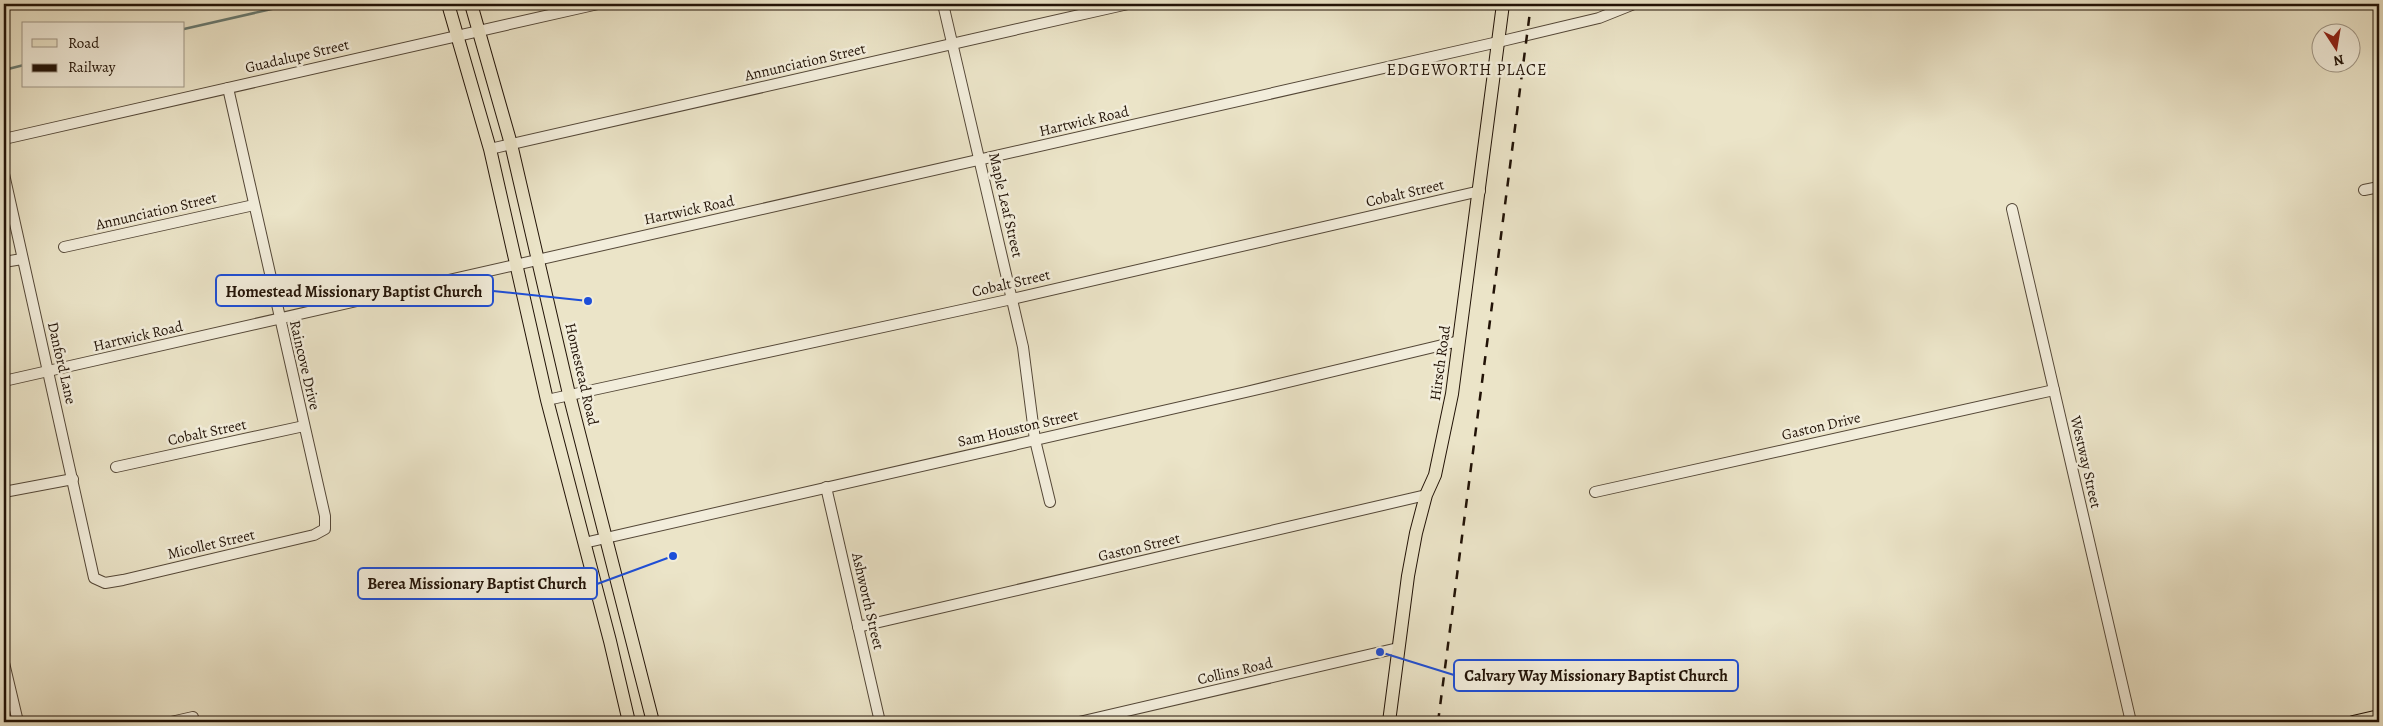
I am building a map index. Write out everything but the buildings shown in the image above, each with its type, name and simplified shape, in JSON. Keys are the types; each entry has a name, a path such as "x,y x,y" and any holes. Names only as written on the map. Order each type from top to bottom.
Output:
{"main road":[{"path":"448,4 490,149 547,400 629,722"},
{"name":"Homestead Road","path":"472,4 511,144 539,258 569,394 653,722"},
{"name":"Hirsch Road","path":"1389,722 1408,576 1416,533 1426,495 1435,475 1444,440 1452,394 1503,4"},
{"path":"617,671 638,663"},
{"path":"2353,722 2379,716"}],"street":[{"name":"Guadalupe Street","path":"4,139 598,4"},
{"name":"Maple Leaf Street","path":"943,4 1023,348 1035,440 1050,502"},
{"name":"Annunciation Street","path":"490,149 1128,4"},
{"name":"Hartwick Road","path":"4,381 539,258 1498,42 1598,18 1634,4"},
{"name":"Raincove Drive","path":"228,88 322,502"},
{"name":"Danford Lane","path":"4,174 90,560"},
{"path":"2364,190 2379,187"},
{"name":"Cobalt Street","path":"547,400 1012,298 1480,191"},
{"name":"Annunciation Street","path":"64,246 254,205"},
{"name":"Westway Street","path":"2012,209 2131,722"},
{"path":"4,262 22,259"},
{"name":"Sam Houston Street","path":"584,543 1458,341"},
{"name":"Gaston Drive","path":"1595,492 2054,390"},
{"name":"Cobalt Street","path":"116,467 304,426"},
{"path":"4,492 73,479"},
{"name":"Ashworth Street","path":"826,487 880,722"},
{"name":"Gaston Street","path":"858,627 1426,495"},
{"name":"Micollet Street","path":"90,560 94,578 105,583 314,535 325,529 322,502"},
{"name":"Collins Road","path":"1079,722 1398,648"},
{"path":"4,663 18,722"},
{"path":"172,722 193,717"}],"waterway":[{"path":"185,29 294,4"},
{"path":"4,70 22,66"}],"railway":[{"path":"1438,722 1531,4"}],"place":[{"name":"Homestead Missionary Baptist Church","path":"588,301"},
{"name":"Berea Missionary Baptist Church","path":"673,556"},
{"name":"Calvary Way Missionary Baptist Church","path":"1380,652"}],"district":[{"name":"EDGEWORTH PLACE","path":"1467,70"}]}
